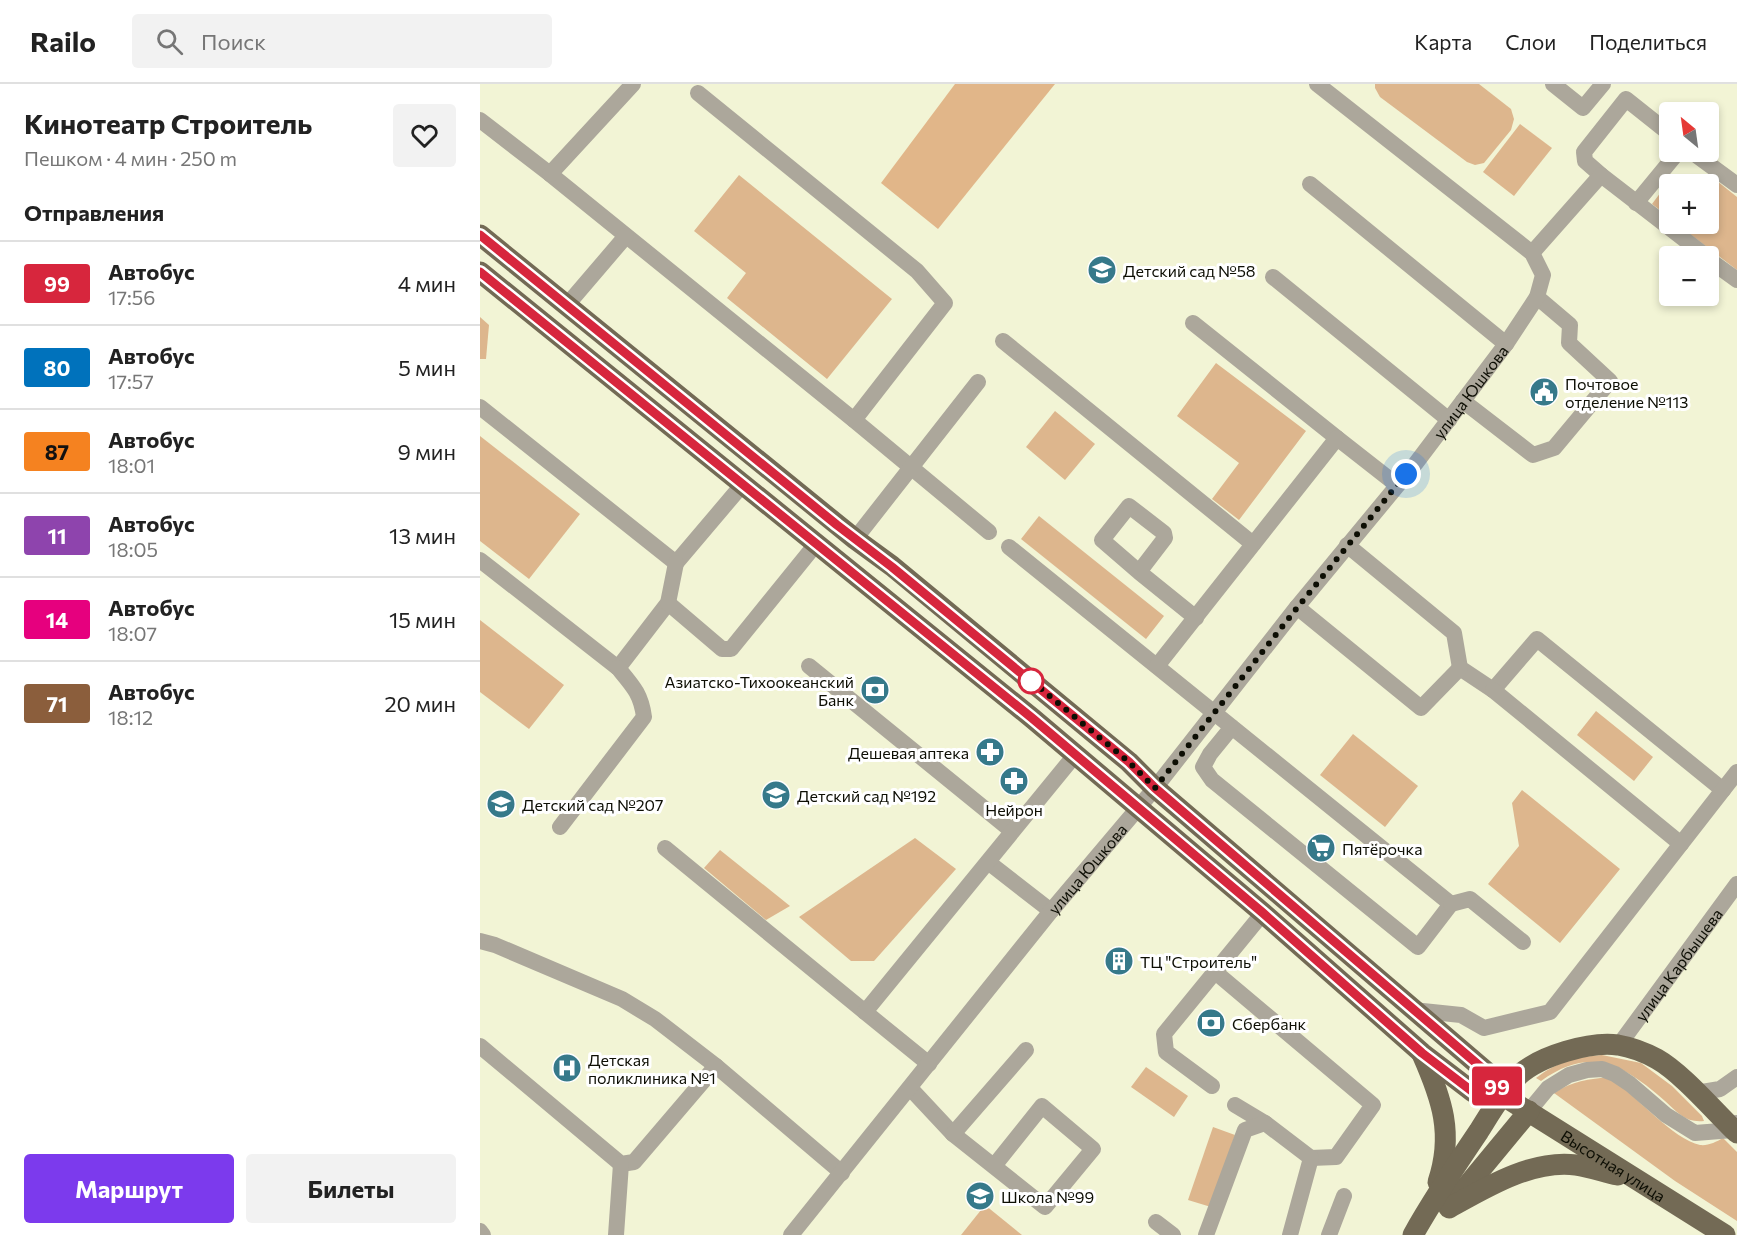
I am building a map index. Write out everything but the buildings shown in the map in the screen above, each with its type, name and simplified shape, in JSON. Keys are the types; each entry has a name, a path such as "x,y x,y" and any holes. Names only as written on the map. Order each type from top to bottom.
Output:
{"main road":[{"path":"480,235 892,567 1120,755 1155,788 1489,1074 1502,1095"},
{"path":"480,272 1075,754 1263,913 1422,1053 1473,1092 1502,1095"},
{"path":"1425,1235 1502,1095 1520,1074 1542,1060 1567,1051 1619,1045 1657,1059 1736,1128"},
{"path":"1422,1053 1437,1089 1447,1132 1441,1205"},
{"name":"Высотная улица","path":"1502,1095 1725,1235"},
{"path":"1413,1235 1529,1111"},
{"path":"1441,1205 1514,1174 1546,1167 1574,1165 1631,1178"}],"street":[{"path":"550,174 633,84"},
{"path":"1317,84 1532,253 1601,175"},
{"path":"1553,84 1583,108 1603,84"},
{"path":"698,93 917,271 945,303 854,420"},
{"path":"1659,125 1626,99 1584,152 1585,161 1693,246"},
{"path":"480,120 854,420 989,532"},
{"path":"1636,203 1670,162"},
{"path":"1705,162 1737,186"},
{"path":"1310,184 1506,344"},
{"path":"567,305 626,236"},
{"name":"улица Юшкова","path":"791,1235 1051,911 1155,788 1347,544 1449,420 1506,344 1536,297 1543,275 1532,253"},
{"path":"1719,266 1737,280"},
{"path":"1273,277 1449,420"},
{"path":"1463,400 1533,455 1554,448 1610,381 1569,343 1570,325 1536,297"},
{"path":"1192,323 1397,485"},
{"path":"1003,341 1253,544"},
{"path":"855,539 978,382"},
{"path":"480,407 676,563"},
{"path":"1157,666 1337,438"},
{"path":"618,668 668,603 676,563 742,484"},
{"path":"668,603 722,649 731,649 816,544"},
{"path":"1347,544 1454,633 1460,668 1493,690 1682,844"},
{"path":"1009,547 1451,904"},
{"path":"480,560 618,668 637,690 643,704 644,717 560,827"},
{"path":"1139,572 1196,618"},
{"path":"1297,608 1421,708 1460,668"},
{"path":"1493,690 1538,639 1723,790"},
{"path":"809,666 1012,831"},
{"path":"1232,727 1210,754 1203,767 1212,780 1418,947 1451,904 1470,898 1523,942"},
{"path":"865,1012 1075,754"},
{"path":"1413,1010 1461,1015 1484,1028 1550,1012 1737,772"},
{"path":"665,848 928,1064"},
{"path":"988,862 1051,911"},
{"name":"улица Карбышева","path":"1619,1045 1737,884"},
{"path":"1212,1086 1166,1052 1164,1034 1263,913"},
{"path":"480,941 495,945 622,999 655,1019 716,1066 842,1173"},
{"path":"1214,971 1373,1105 1336,1157 1311,1158 1235,1105"},
{"path":"480,1046 621,1164 634,1162 716,1066"},
{"path":"953,1134 1026,1050"},
{"path":"1529,1111 1548,1088 1569,1075 1602,1069 1630,1084 1666,1115 1695,1133 1736,1128"},
{"path":"1696,1092 1720,1089 1737,1077"},
{"path":"910,1088 953,1134 1045,1207 1093,1149 1042,1106 994,1166"},
{"path":"1206,1235 1245,1130 1265,1124"},
{"path":"1290,1235 1311,1158"},
{"path":"616,1235 621,1164"},
{"path":"1329,1235 1344,1196"},
{"path":"1156,1222 1173,1235"},
{"path":"480,1231 483,1235"}],"shaded area":[{"path":"955,84 1055,84 938,229 881,183"},
{"path":"1375,84 1479,84 1511,109 1514,119 1511,130 1484,163 1475,165 1467,162 1380,97"},
{"path":"1520,124 1552,148 1514,196 1483,172"},
{"path":"739,175 892,299 827,379 727,298 746,273 694,231"},
{"path":"1719,183 1737,197 1737,270 1719,256 1719,246 1706,246 1690,234 1719,234"},
{"path":"1659,195 1659,209 1652,204"},
{"path":"480,317 489,325 486,359 480,359"},
{"path":"1216,363 1306,431 1239,520 1212,499 1239,463 1177,416"},
{"path":"1055,411 1095,444 1065,480 1026,447"},
{"path":"480,436 580,514 529,579 480,541"},
{"path":"1039,516 1164,616 1146,639 1021,539"},
{"path":"480,620 564,685 529,729 480,692"},
{"path":"1596,711 1653,757 1634,781 1577,735"},
{"path":"1353,734 1418,786 1385,827 1320,775"},
{"path":"1522,790 1620,869 1560,943 1488,884 1519,846 1512,803"},
{"path":"915,838 956,869 874,961 851,961 799,917"},
{"path":"720,850 790,906 766,920 704,868"},
{"path":"1602,1055 1641,1063 1672,1086 1702,1116 1704,1121 1692,1120 1683,1116 1650,1088 1621,1069 1606,1064 1591,1062 1576,1064 1559,1070 1541,1081 1536,1078 1567,1061"},
{"path":"1146,1067 1188,1096 1174,1117 1131,1087"},
{"path":"1610,1077 1678,1135 1700,1145 1723,1138 1737,1152 1737,1221 1675,1181 1554,1093 1581,1081"},
{"path":"1213,1127 1235,1135 1211,1207 1188,1200"},
{"path":"985,1205 1022,1235 961,1235"}],"bus line":[{"name":"99","path":"480,235 837,525 892,567 1129,762 1155,788 1489,1074 1502,1095 1473,1092 1422,1053 1263,913 1032,718 480,272"}],"place":[{"name":"Детский сад №58","path":"1102,270"},
{"name":"Почтовое отделение №113","path":"1544,392"},
{"name":"Азиатско-Тихоокеанский Банк","path":"875,690"},
{"name":"Дешевая аптека","path":"990,752"},
{"name":"Нейрон","path":"1014,781"},
{"name":"Детский сад №192","path":"776,795"},
{"name":"Детский сад №207","path":"501,804"},
{"name":"Пятёрочка","path":"1321,848"},
{"name":"ТЦ \"Строитель\"","path":"1119,961"},
{"name":"Сбербанк","path":"1211,1023"},
{"name":"Детская поликлиника №1","path":"567,1068"},
{"name":"Школа №99","path":"980,1196"}],"route":[{"path":"1031,681 1028,678 1129,762 1155,788 1347,544 1406,474"}]}
